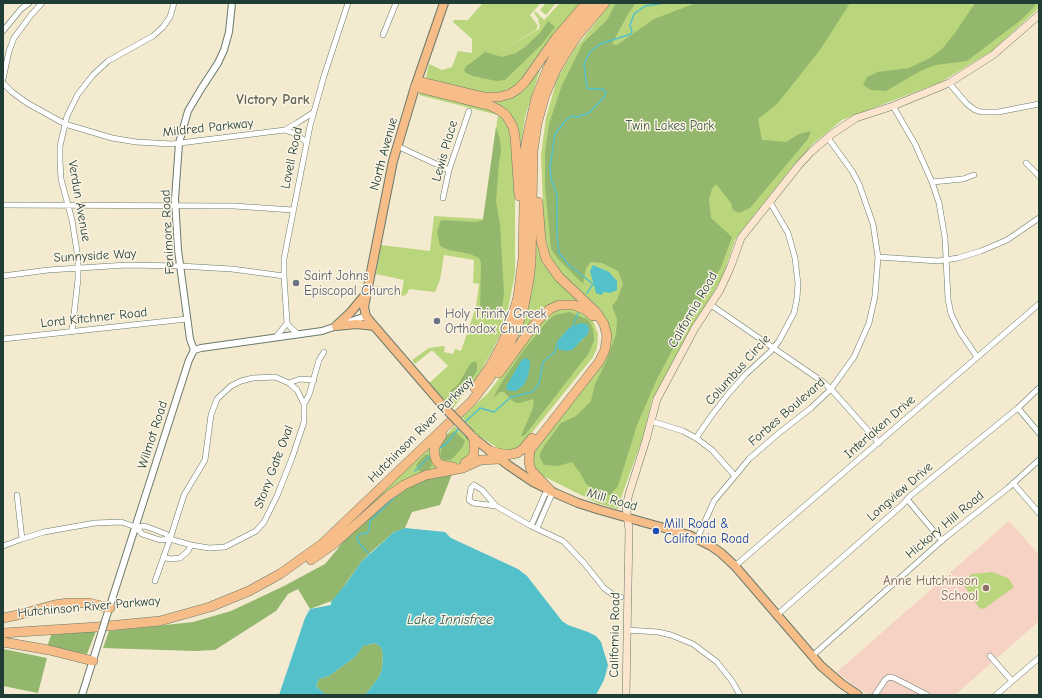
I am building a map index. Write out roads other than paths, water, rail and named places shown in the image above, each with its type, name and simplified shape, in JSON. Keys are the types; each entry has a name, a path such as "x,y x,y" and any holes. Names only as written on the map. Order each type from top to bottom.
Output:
{"highway":[{"path":"416,84 484,97 499,97 510,94 525,82 560,32 586,3"},
{"name":"Hutchinson River Parkway","path":"3,627 70,624 136,618 187,608 220,597 252,583 309,547 451,414 482,378 502,344 513,315 522,277 526,144 536,98 556,52 572,29 594,3"},
{"name":"Hutchinson River Parkway","path":"3,633 84,628 160,620 210,607 249,591 284,571 322,544 469,404 489,380 502,358 516,330 524,306 531,263 535,133 546,95 561,61 577,36 605,3"},
{"path":"416,84 491,106 499,110 508,119 513,127 515,136 519,199 524,236"},
{"path":"535,133 539,224 544,253 549,265 555,273 596,312 604,324 607,336 605,350 599,362 530,450 529,462 531,470 550,491"},
{"path":"469,404 492,383 534,325 550,309 559,306 574,305 586,310 596,320 600,327 601,335 600,348 597,356 525,446 520,452 510,454 490,452"},
{"path":"449,424 434,448 434,457 441,465 455,467 468,461 474,452 472,437"},
{"path":"249,591 279,579 311,560 335,542 404,484 426,475 464,468 481,460 499,459"},
{"path":"3,618 18,616 50,606 68,603 94,604 110,608"},
{"path":"3,642 49,650 93,661"}],"main road":[{"name":"North Avenue","path":"366,316 364,305 387,184 416,84 444,3"},
{"name":"California Road","path":"626,695 629,530 626,506 629,494 657,399 695,328 725,281 741,238 799,165 811,152 828,138 856,118 893,106 949,83 993,54 1039,15"},
{"path":"336,326 350,314 367,293"},
{"name":"Mill Road","path":"366,316 444,407 472,437 499,459 550,491 578,503 674,530 697,539 721,553 735,566 812,656 835,678 858,695"},
{"path":"336,326 357,324 374,326"}],"street":[{"path":"3,31 21,9 28,3"},
{"path":"3,79 9,50 14,38 26,21 42,3"},
{"name":"Verdun Avenue","path":"72,331 78,267 75,236 69,206 61,179 60,146 65,124 74,101 93,75 108,61 153,36 164,27 170,17 174,3"},
{"name":"Fenimore Road","path":"194,350 190,340 178,250 175,205 179,143 184,122 193,100 215,68 224,50 229,32 232,3"},
{"name":"Lovell Road","path":"287,323 284,259 293,210 306,142 348,3"},
{"path":"383,36 396,3"},
{"name":"Mildred Parkway","path":"3,83 27,103 65,124 122,140 172,144 285,130 297,124 314,112"},
{"path":"949,83 967,104 975,110 986,113 1039,104"},
{"path":"893,106 915,144 932,182 942,220 946,250 946,292 951,314 960,332 977,357"},
{"name":"Lewis Place","path":"443,198 449,170 468,111"},
{"path":"285,130 296,134 306,142"},
{"name":"Forbes Boulevard","path":"697,539 714,501 750,459 779,433 811,408 831,389 854,357 869,323 875,296 878,257 873,224 864,197 852,171 828,138"},
{"path":"397,146 449,170"},
{"path":"1026,163 1039,176"},
{"path":"932,182 963,179 974,175"},
{"name":"Columbus Circle","path":"696,438 729,393 774,348 794,313 798,284 796,258 790,239 770,202"},
{"path":"3,205 234,206 293,210"},
{"path":"878,257 938,261 972,254 999,244 1019,234 1039,218"},
{"name":"Sunnyside Way","path":"3,276 78,267 126,264 232,269 284,276"},
{"name":"Interlaken Drive","path":"735,566 1039,304"},
{"path":"711,305 823,382 879,443"},
{"path":"194,350 322,331 366,316"},
{"name":"Lord Kitchner Road","path":"3,339 187,319"},
{"path":"276,337 287,323 298,334"},
{"name":"Wilmot Road","path":"82,695 189,360 194,350"},
{"path":"304,404 309,395 319,360 324,352"},
{"path":"155,581 184,495 205,460 211,415 217,399 231,386 241,381 253,378 275,377 289,383 297,390 304,404"},
{"path":"289,383 300,379 314,380"},
{"name":"Longview Drive","path":"777,615 907,499 1018,408 1039,388"},
{"name":"Stony Gate Oval","path":"136,527 142,534 160,540 170,539 209,548 224,547 246,537 260,528 274,503 292,458 304,422 304,404"},
{"path":"1018,408 1039,432"},
{"path":"651,421 683,431 696,438 712,450 735,476"},
{"name":"Hickory Hill Road","path":"812,656 942,541 1039,460"},
{"path":"1013,483 1039,513"},
{"path":"496,506 470,502 468,498 472,486 477,486 482,490 496,506 531,526 563,541 584,563 604,588 621,598"},
{"path":"531,526 545,494 550,491 552,496 537,528"},
{"path":"17,495 22,539"},
{"path":"907,499 942,541"},
{"path":"538,509 545,512"},
{"path":"3,546 52,530 95,523 121,522 136,527"},
{"name":"Stony Gate Oval","path":"136,527 145,526 153,528 166,534 170,539"},
{"path":"163,557 170,559 180,558 188,551 191,545"},
{"path":"627,630 658,632 675,636 693,644 717,662 732,681 740,695"},
{"path":"990,656 1012,681"},
{"path":"996,695 1039,658"},
{"path":"875,695 885,680 889,677 894,678 927,695"}],"water":[{"path":"593,265 609,272 617,281 617,290 610,293 604,292 601,295 596,293 590,271"},
{"path":"580,323 587,324 589,329 588,334 572,350 565,351 558,349 558,340 569,328"},
{"path":"525,358 530,360 530,365 528,376 524,385 516,391 509,391 506,388 508,383 521,361"},
{"name":"Lake Innisfree","path":"405,528 445,532 451,538 518,569 527,576 562,621 568,625 596,636 601,642 608,665 604,680 596,695 365,695 379,677 382,669 383,654 381,647 375,643 363,646 355,657 329,676 319,679 316,686 326,695 279,695 305,618 310,609 331,605 331,602 361,562 394,532"}],"waterway":[{"path":"587,293 593,284 569,265 559,253 557,235 557,195 551,179 550,168 555,134 566,120 572,116 578,117 589,113 606,93 603,89 587,88 584,64 590,52 600,44 631,34 632,32 630,25 634,14 645,6 665,3"},
{"path":"572,328 578,313"},
{"path":"464,423 480,408 494,412 511,397 532,392 539,384 543,362 555,352 557,343 560,343"},
{"path":"439,448 445,445 460,427"},
{"path":"415,471 431,455"},
{"path":"369,554 359,543 357,537 362,533 366,534 369,530 370,521 398,494"}],"place":[{"name":"Saint Johns Episcopal Church","path":"296,283"},
{"name":"Holy Trinity Greek Orthodox Church","path":"437,321"},
{"name":"Mill Road & California Road","path":"656,531"},
{"name":"Anne Hutchinson School","path":"986,588"}],"district":[{"name":"Victory Park","path":"273,100"}],"park label":[{"name":"Twin Lakes Park","path":"670,126"}]}
